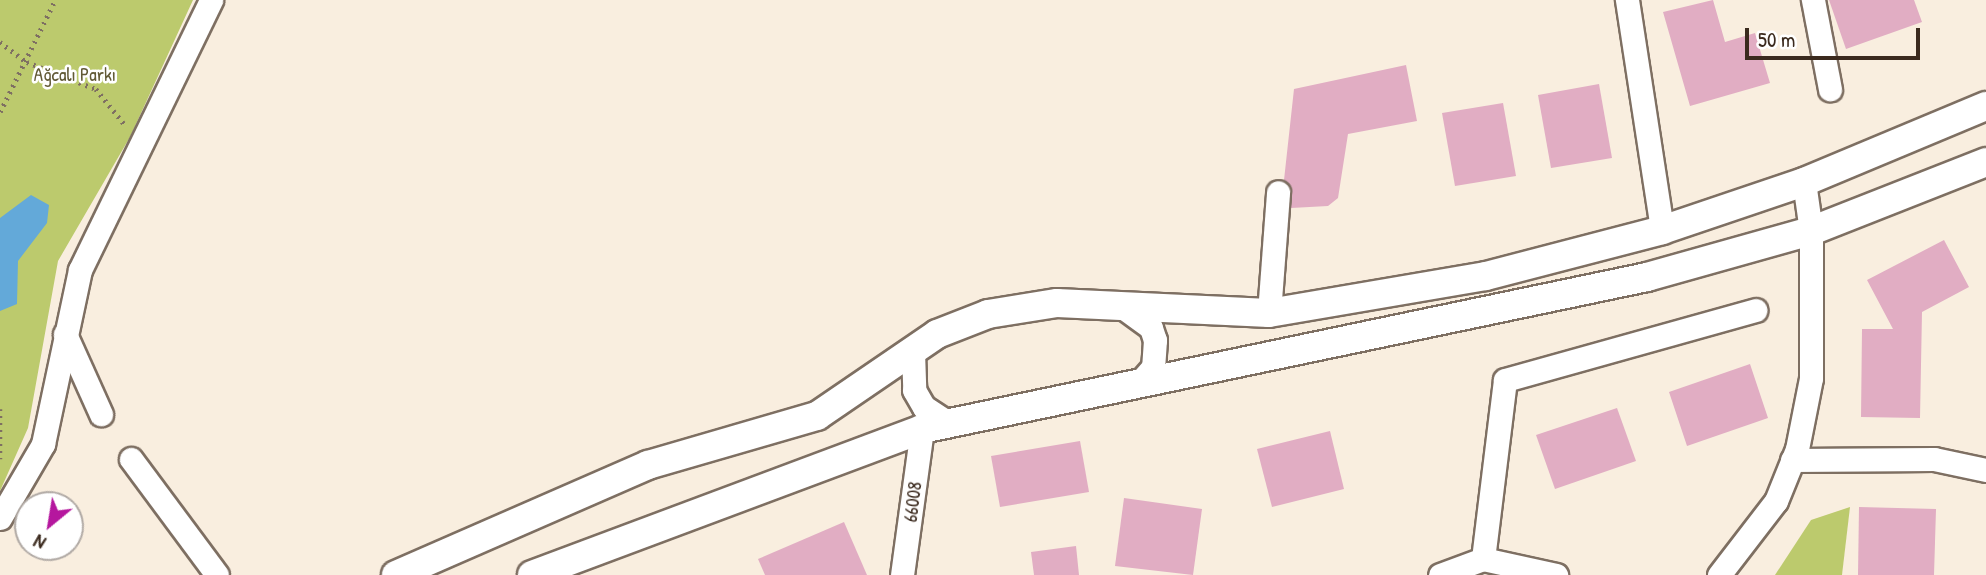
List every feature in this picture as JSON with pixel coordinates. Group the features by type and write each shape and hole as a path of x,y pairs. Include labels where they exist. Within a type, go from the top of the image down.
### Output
{"main road":[{"path":"396,575 648,465 817,416 937,334 988,314 1057,303 1269,313 1486,276 1662,230 1804,182 1986,106"},
{"path":"532,575 922,429 1647,276 1811,231 1986,162"}],"street":[{"path":"0,518 43,444 80,270 211,0"},
{"path":"1627,0 1662,230"},
{"path":"1813,0 1830,89"},
{"path":"1719,575 1776,501 1792,460 1811,378 1811,231 1804,182"},
{"path":"1269,313 1278,192"},
{"path":"1121,306 1151,328 1155,340 1153,367 1139,383"},
{"path":"1483,559 1505,380 1755,310"},
{"path":"65,334 101,414"},
{"path":"913,352 914,390 924,407 949,423"},
{"name":"66008","path":"902,575 922,429"},
{"path":"131,459 217,575"},
{"path":"1792,460 1934,459 1983,466"},
{"path":"1440,575 1483,559 1556,575"}],"path":[{"path":"0,112 27,62 55,0"},
{"path":"0,42 27,62 96,89 123,116 130,137"},
{"path":"0,409 0,459"}],"green space":[{"name":"Ağcalı Parkı","path":"0,0 193,0 130,137 58,261 28,428 0,491"},
{"path":"1850,507 1842,575 1775,575 1811,520"}],"water":[{"path":"31,195 49,205 47,223 18,261 17,304 0,311 0,218"}],"building":[{"path":"1713,0 1725,42 1755,33 1770,83 1690,106 1663,12"},
{"path":"1829,0 1914,0 1922,22 1846,49"},
{"path":"1406,65 1417,121 1348,134 1338,198 1328,206 1291,208 1284,180 1294,89"},
{"path":"1599,84 1612,158 1551,168 1538,95"},
{"path":"1503,103 1516,176 1455,186 1442,113"},
{"path":"1944,240 1969,287 1922,312 1920,418 1861,417 1862,329 1893,329 1867,280"},
{"path":"1750,364 1768,418 1687,446 1669,392"},
{"path":"1617,408 1636,461 1555,489 1536,435"},
{"path":"1330,431 1344,489 1272,507 1257,449"},
{"path":"1080,441 1089,492 1000,507 991,456"},
{"path":"1124,498 1202,509 1193,575 1115,566"},
{"path":"1859,507 1936,509 1934,575 1858,575"},
{"path":"844,522 867,575 765,575 758,559"},
{"path":"1076,546 1079,575 1034,575 1031,552"}]}
